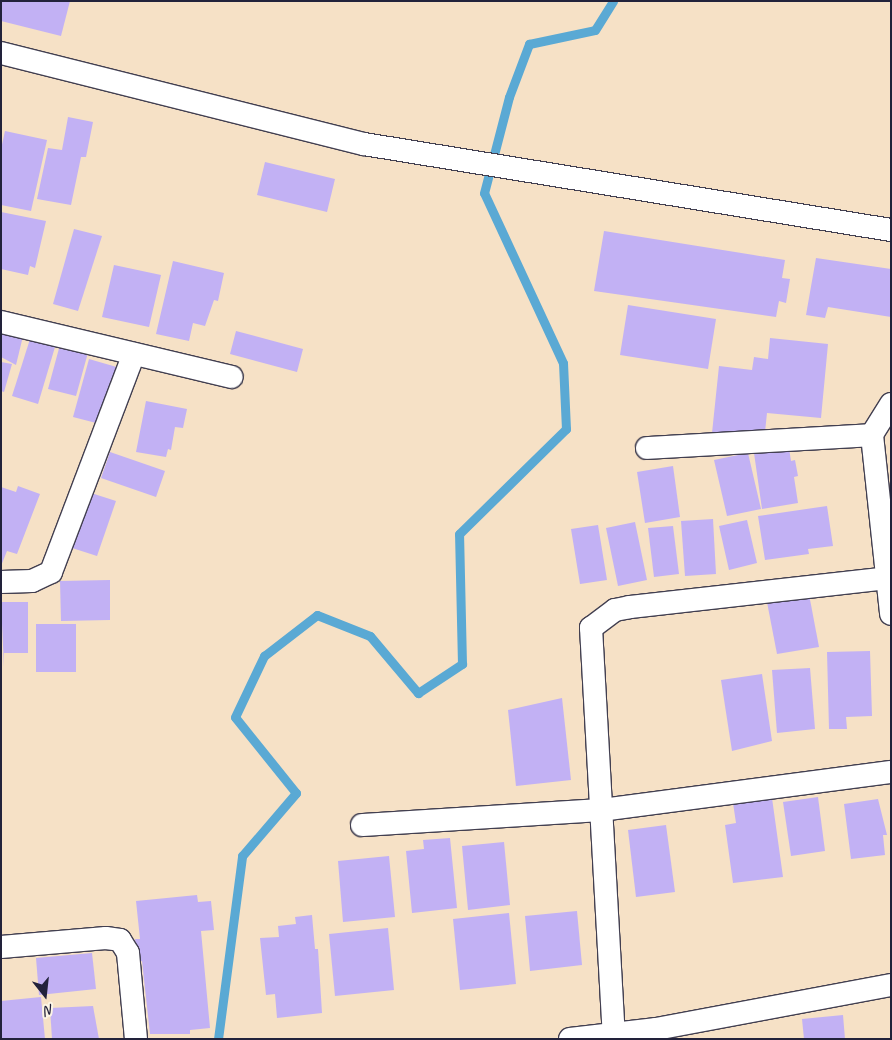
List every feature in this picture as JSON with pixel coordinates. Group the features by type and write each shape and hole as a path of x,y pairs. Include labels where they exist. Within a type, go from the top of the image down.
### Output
{"street":[{"path":"2,57 364,144 891,230"},
{"path":"1,322 232,377"},
{"path":"1,582 32,581 51,572 134,354"},
{"path":"891,404 872,435 891,614"},
{"path":"647,448 872,435"},
{"path":"614,1036 591,628 615,610 630,607 887,578"},
{"path":"362,825 602,810 891,772"},
{"path":"1,947 106,938 120,940 128,952 136,1039"},
{"path":"570,1039 614,1036 656,1029 891,985"}],"building":[{"path":"1,1 70,1 61,36 1,21"},
{"path":"68,117 93,122 86,157 81,157 71,205 37,199 48,148 62,150"},
{"path":"5,131 47,140 31,211 1,205 1,149"},
{"path":"265,162 335,179 327,212 257,195"},
{"path":"1,212 46,221 35,268 30,266 28,275 1,269"},
{"path":"74,229 102,236 78,311 53,304"},
{"path":"604,231 785,260 782,278 790,279 786,303 779,301 776,317 594,291"},
{"path":"816,258 891,269 891,317 828,307 825,318 806,315"},
{"path":"173,261 224,273 218,301 214,300 205,326 193,323 189,341 156,334"},
{"path":"114,265 161,275 149,327 102,317"},
{"path":"628,305 716,319 708,369 620,355"},
{"path":"1,326 24,332 16,365 1,357"},
{"path":"236,331 303,349 297,372 230,354"},
{"path":"770,338 828,344 821,418 767,413 765,432 744,430 743,436 712,433 719,366 752,370 754,357 768,359"},
{"path":"30,339 55,347 38,404 12,396"},
{"path":"61,341 89,349 76,396 48,389"},
{"path":"89,359 120,368 104,425 73,417"},
{"path":"1,362 12,364 4,392 1,391"},
{"path":"146,401 187,409 183,428 175,427 171,450 168,449 166,457 136,452"},
{"path":"789,448 791,461 795,460 798,476 794,477 798,503 762,509 754,453"},
{"path":"110,452 165,471 156,497 101,478"},
{"path":"748,453 761,509 727,516 714,460"},
{"path":"673,466 680,517 645,523 637,472"},
{"path":"18,486 40,494 17,554 7,551 1,566 1,487 16,492"},
{"path":"88,492 116,501 97,556 69,547"},
{"path":"827,506 833,546 808,549 809,554 765,560 758,516"},
{"path":"713,519 716,574 685,576 681,521"},
{"path":"747,520 757,563 729,570 719,526"},
{"path":"635,522 647,580 618,586 606,528"},
{"path":"598,525 607,580 580,584 571,529"},
{"path":"673,526 679,574 654,577 648,528"},
{"path":"110,580 110,620 61,621 60,581"},
{"path":"808,589 819,647 777,654 766,597"},
{"path":"1,602 28,602 28,653 4,653 4,667"},
{"path":"36,624 76,624 76,672 36,672"},
{"path":"870,651 872,716 846,717 847,729 829,729 827,652"},
{"path":"810,668 815,729 777,733 772,670"},
{"path":"762,674 772,741 732,751 721,680"},
{"path":"562,698 571,780 516,786 508,710"},
{"path":"818,797 825,851 791,856 783,802"},
{"path":"772,798 783,877 733,883 725,825 736,823 733,803"},
{"path":"878,799 887,835 883,835 885,855 851,859 844,804"},
{"path":"666,825 675,892 636,897 628,830"},
{"path":"450,838 457,908 412,913 406,851 424,849 423,840"},
{"path":"504,842 510,905 468,910 462,846"},
{"path":"389,856 395,917 343,922 338,861"},
{"path":"197,895 198,902 211,901 214,930 201,931 210,1028 190,1030 190,1034 150,1034 142,961 137,962 135,939 140,939 136,901"},
{"path":"577,911 582,965 530,971 525,916"},
{"path":"509,913 516,984 460,990 453,919"},
{"path":"312,915 315,949 318,949 322,1013 277,1018 275,994 266,995 260,938 279,937 278,926 296,924 295,917"},
{"path":"388,928 394,990 335,996 329,934"},
{"path":"92,953 96,989 39,995 36,958"},
{"path":"41,997 45,1039 1,1039 1,1001"},
{"path":"93,1006 99,1039 52,1039 50,1008"},
{"path":"843,1015 845,1039 804,1039 802,1019"}],"waterway":[{"path":"218,1039 242,856 296,793 235,717 264,656 317,615 370,636 418,693 462,664 459,534 566,429 563,363 484,193 509,97 529,44 595,30 613,1"}]}
